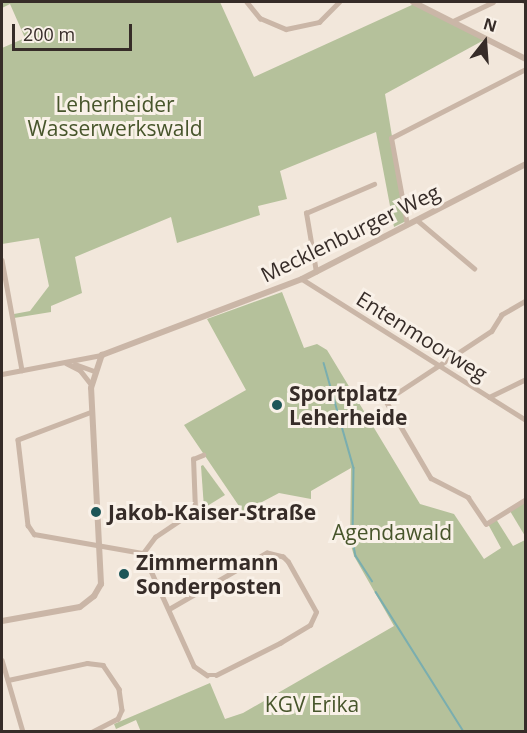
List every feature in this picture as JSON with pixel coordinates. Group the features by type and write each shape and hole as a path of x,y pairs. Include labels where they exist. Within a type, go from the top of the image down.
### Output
{"street":[{"path":"247,2 260,18 286,29 319,22 339,2"},
{"path":"417,2 525,59"},
{"path":"453,21 493,2"},
{"path":"407,225 391,138 525,69"},
{"name":"Mecklenburger Weg","path":"2,374 102,355 302,279 524,166"},
{"path":"316,272 306,213 374,184"},
{"path":"417,220 474,268"},
{"path":"2,260 22,370"},
{"name":"Entenmoorweg","path":"302,279 525,420"},
{"path":"525,301 502,315 492,332 441,367 388,396 387,405 431,478 468,497 486,524 525,499"},
{"name":"Mecklenburger Weg","path":"63,363 94,371 117,348"},
{"path":"2,621 87,602 101,584 101,544 91,384 94,371 102,355"},
{"path":"75,360 89,365 94,371"},
{"path":"63,363 80,370 91,384"},
{"path":"489,397 525,379"},
{"path":"92,412 21,436 17,448 28,525 34,534 143,553"},
{"path":"143,553 154,537 195,510 193,459 202,455"},
{"path":"143,553 194,666 207,675 216,675 280,643 310,625 316,612 288,562 283,557 267,553 170,609"},
{"path":"2,660 23,732"},
{"path":"8,680 87,663 103,665 119,690 122,710 118,719 92,732"}],"green space":[{"name":"Leherheider Wasserwerkswald","path":"2,2 220,2 254,77 414,4 484,40 385,94 406,221 394,227 376,132 280,171 287,199 258,206 260,215 177,243 171,217 75,257 82,293 51,306 51,312 14,318 14,314 30,311 49,286 39,238 2,244 2,48 25,38 10,4 2,8"},
{"path":"282,292 304,348 317,344 327,350 420,504 454,514 484,559 501,548 488,524 496,519 513,546 525,540 525,731 141,732 136,720 116,729 114,724 210,683 225,719 243,713 394,626 354,556 350,542 351,468 311,491 311,499 279,493 243,512 184,425 246,390 207,319"},
{"path":"203,465 225,495 204,508 201,466"},
{"path":"525,502 525,536 510,511"}],"waterway":[{"path":"324,363 354,468 353,541 356,556 372,581"},
{"path":"376,592 464,732"}],"place":[{"name":"Sportplatz Leherheide","path":"277,405"},
{"name":"Jakob-Kaiser-Straße","path":"96,512"},
{"name":"Zimmermann Sonderposten","path":"124,574"}],"park label":[{"name":"Agendawald","path":"392,532"},
{"name":"KGV Erika","path":"312,704"}]}
